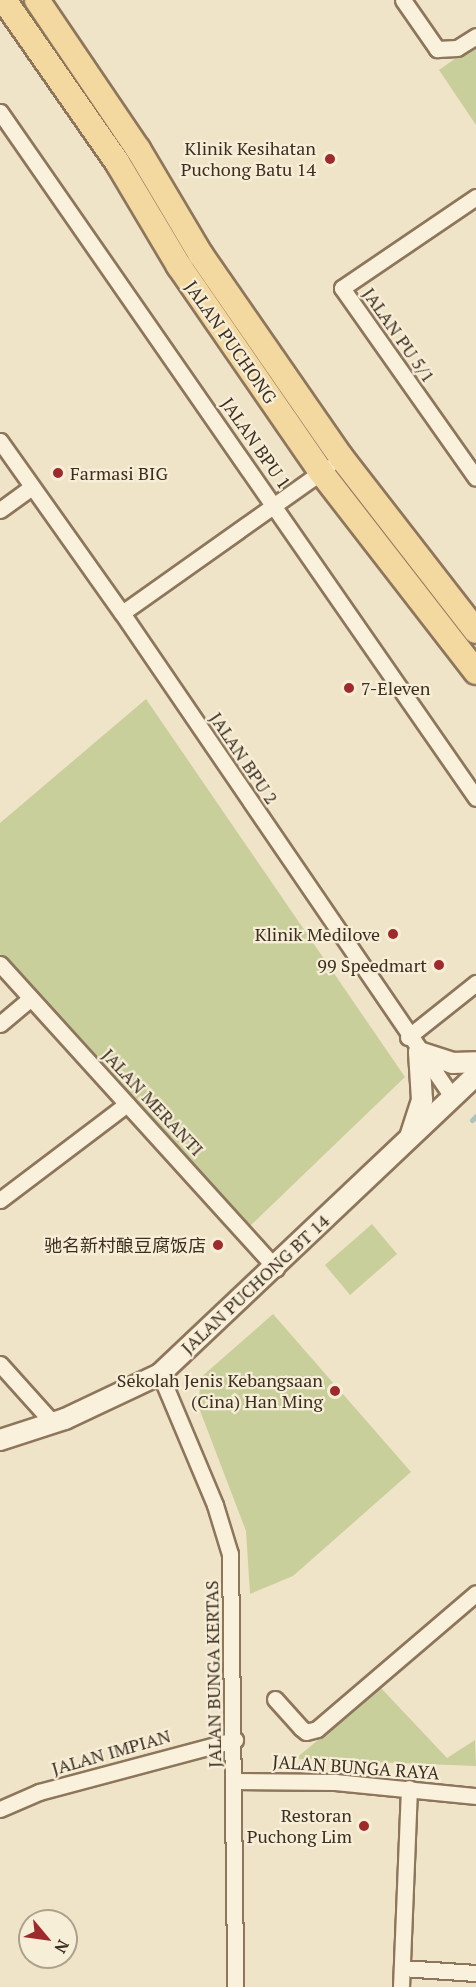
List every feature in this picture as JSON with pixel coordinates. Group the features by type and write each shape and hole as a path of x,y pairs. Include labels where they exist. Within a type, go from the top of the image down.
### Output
{"main road":[{"name":"JALAN PUCHONG","path":"4,0 117,162 179,266 321,472 476,672"},
{"name":"JALAN PUCHONG","path":"43,8 138,149 201,255 341,457 476,631"}],"street":[{"path":"403,0 438,49 457,48 476,36"},
{"name":"JALAN BPU 1","path":"0,112 275,505 476,798"},
{"name":"JALAN PU 5/1","path":"476,197 342,288 476,478"},
{"name":"JALAN BPU 2","path":"0,441 123,613 414,1044 453,1098"},
{"path":"123,613 341,457"},
{"path":"0,510 32,486"},
{"name":"JALAN MERANTI","path":"0,964 276,1268"},
{"path":"414,1044 476,983"},
{"path":"0,1024 31,998"},
{"path":"414,1044 453,1063 476,1062"},
{"path":"411,1134 422,1100 414,1044"},
{"name":"JALAN PUCHONG BT 14","path":"0,1440 53,1423 160,1374 276,1268 411,1134 476,1075"},
{"path":"0,1200 127,1104"},
{"path":"0,1364 53,1423"},
{"name":"JALAN BUNGA KERTAS","path":"160,1374 215,1505 231,1554 235,1740 235,1987"},
{"path":"275,1699 306,1732 317,1729 476,1593"},
{"name":"JALAN IMPIAN","path":"0,1809 50,1789 235,1740"},
{"name":"JALAN BUNGA RAYA","path":"234,1781 281,1779 409,1788 476,1796"},
{"path":"400,1987 409,1788"},
{"path":"402,1968 476,1973"}],"green space":[{"path":"476,44 476,125 439,70"},
{"path":"146,699 405,1077 249,1227 0,954 0,823"},
{"path":"372,1224 397,1254 350,1295 325,1265"},
{"path":"273,1314 411,1472 293,1576 250,1594 246,1531 199,1408 200,1378"},
{"path":"381,1688 447,1758 475,1740 476,1766 295,1759"}],"waterway":[{"path":"472,1120 476,1116"}],"place":[{"name":"Klinik Kesihatan Puchong Batu 14","path":"330,159"},
{"name":"Farmasi BIG","path":"58,473"},
{"name":"7-Eleven","path":"349,688"},
{"name":"Klinik Medilove","path":"393,934"},
{"name":"99 Speedmart","path":"439,965"},
{"name":"驰名新村酿豆腐饭店","path":"218,1245"},
{"name":"Sekolah Jenis Kebangsaan (Cina) Han Ming","path":"335,1391"},
{"name":"Restoran Puchong Lim","path":"364,1826"}]}
